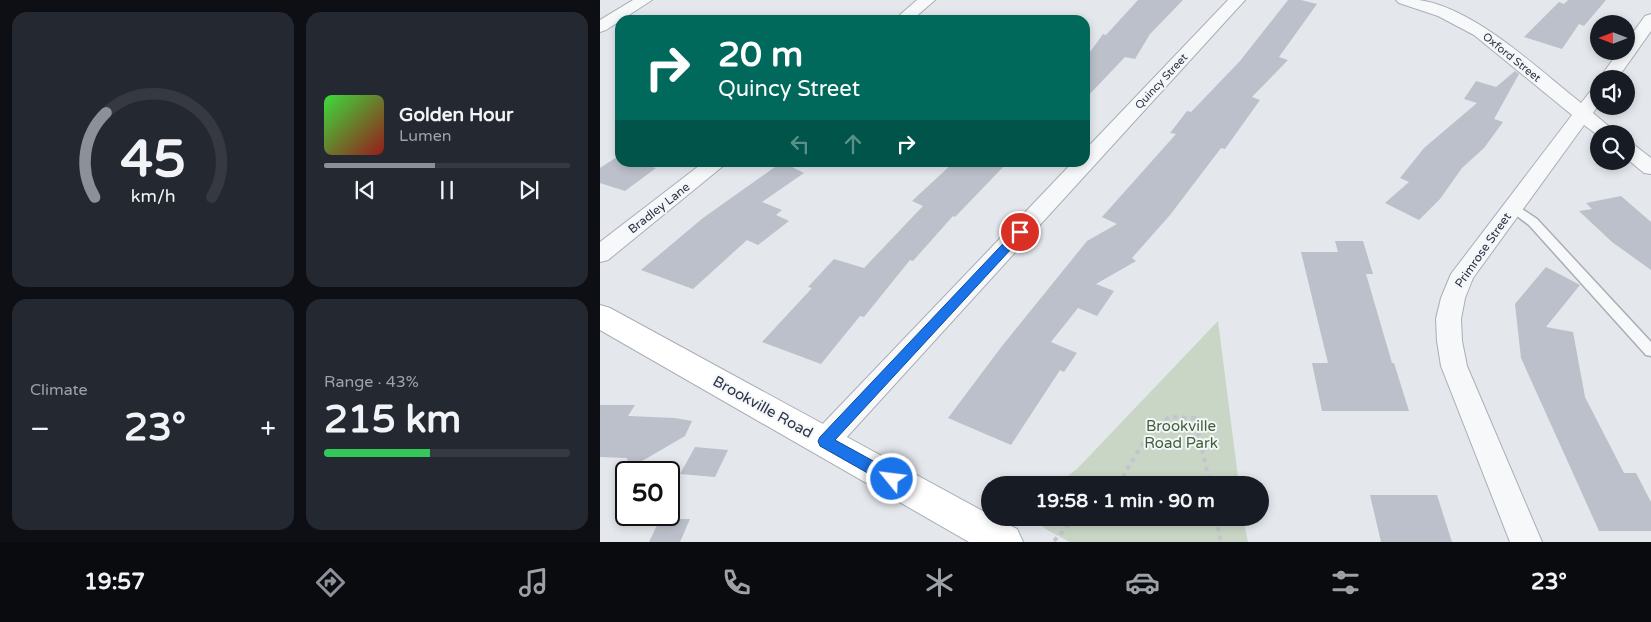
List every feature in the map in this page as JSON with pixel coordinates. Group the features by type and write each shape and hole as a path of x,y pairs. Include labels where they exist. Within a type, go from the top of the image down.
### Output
{"main road":[{"name":"Brookville Road","path":"600,316 825,441 993,539"}],"street":[{"path":"620,15 644,0"},
{"path":"908,15 927,0"},
{"name":"Quincy Street","path":"1090,157 1237,0"},
{"name":"Oxford Street","path":"1404,0 1444,13 1480,32 1597,125"},
{"path":"600,27 615,18"},
{"path":"1614,70 1651,19"},
{"name":"Primrose Street","path":"1526,542 1454,366 1447,326 1448,310 1454,290 1463,274 1590,104"},
{"path":"1635,155 1651,168"},
{"name":"Bradley Lane","path":"600,254 712,167"},
{"name":"Quincy Street","path":"825,441 1080,167"}],"lane":[{"path":"1513,207 1533,222 1651,352"}],"path":[{"path":"1123,476 1147,436 1169,416 1195,418 1208,476"},
{"path":"1054,540 1067,526"},
{"path":"1218,526 1221,542"}],"green space":[{"name":"Brookville Road Park","path":"1218,321 1238,476 1067,476 1077,469"},
{"path":"1042,526 1245,526 1248,542 1070,542"}],"building":[{"path":"1138,0 1183,0 1150,34 1135,59 1125,57 1090,94 1090,52 1103,34 1106,35"},
{"path":"1288,0 1301,0 1317,4 1279,57 1288,60 1252,97 1260,100 1225,149 1221,148 1170,215 1132,258 1136,261 1096,284 1114,291 1097,316 1078,308 1051,342 1077,353 1064,372 1060,370 1011,445 948,418 1002,346 1087,241 1117,224 1102,217 1176,134 1170,133 1187,111 1191,112 1240,61"},
{"path":"1568,0 1606,0 1593,15 1590,15 1590,19 1584,26 1579,24 1562,49 1524,37 1559,2 1564,4"},
{"path":"1515,71 1519,74 1494,119 1503,122 1484,148 1462,168 1440,199 1419,220 1385,203 1409,182 1400,178 1424,148 1477,103 1464,99 1476,81 1496,87"},
{"path":"615,158 615,167 656,168 625,191 600,183 600,168"},
{"path":"775,167 792,167 804,173 762,202 782,210 776,215 789,221 758,245 747,240 693,289 641,270 703,218"},
{"path":"949,167 1003,167 955,217 953,216 913,261 910,260 864,317 860,316 821,364 762,342 812,288 808,287 834,259 864,268 923,206 912,201"},
{"path":"1621,196 1651,222 1651,270 1612,242 1579,211 1592,209 1586,203"},
{"path":"1335,241 1363,241 1373,274 1366,274 1392,363 1394,363 1409,411 1322,411 1312,363 1328,363 1301,252 1338,252"},
{"path":"1546,267 1580,285 1546,327 1573,332 1585,397 1624,473 1636,473 1651,502 1651,531 1599,531 1521,358 1515,304"},
{"path":"600,405 635,405 628,416 675,418 692,421 685,436 642,461 628,461 627,458 600,457"},
{"path":"695,447 728,450 715,477 680,474"},
{"path":"1370,495 1437,495 1452,542 1381,542"},
{"path":"680,519 690,519 680,542 649,542 657,526 680,526"}],"route":[{"path":"892,479 825,441 1020,232"}]}
